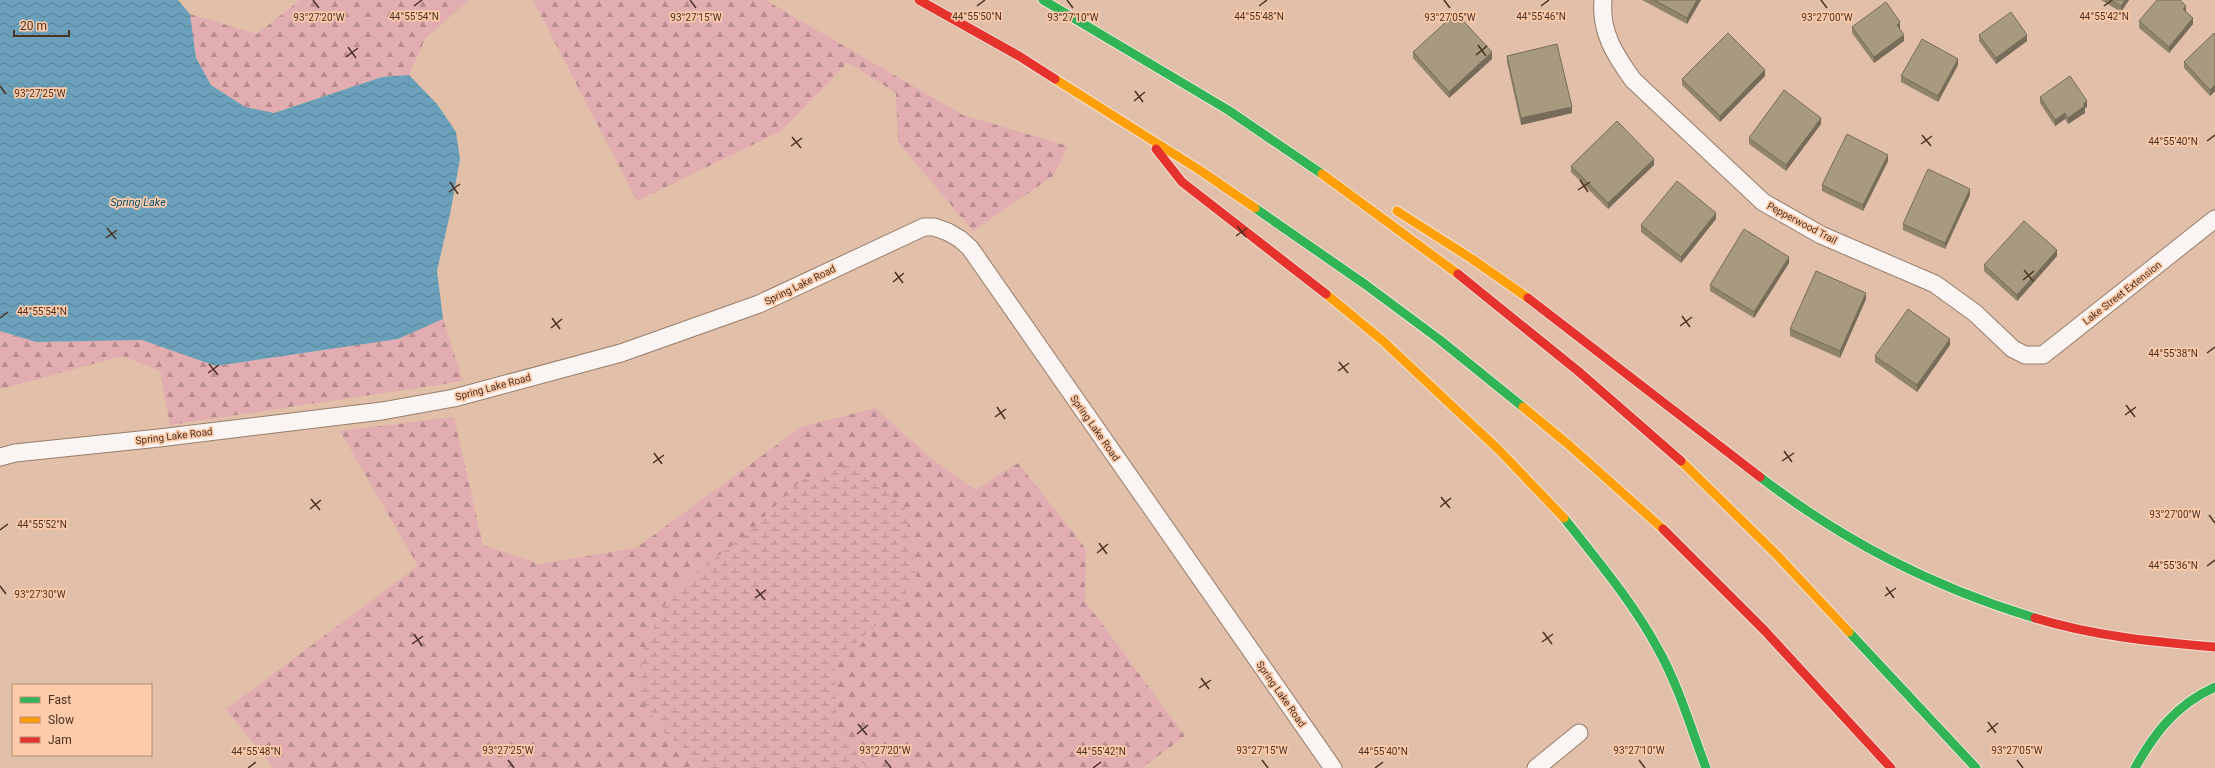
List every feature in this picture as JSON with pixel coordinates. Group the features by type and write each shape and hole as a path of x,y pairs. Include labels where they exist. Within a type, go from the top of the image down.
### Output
{"highway":[{"path":"920,0 1019,56 1252,205 1305,244 1366,285 1440,340 1569,445 1710,573 1890,768"},
{"path":"1043,0 1228,110 1296,155 1435,255 1566,361 1663,444 1776,554 1976,768"},
{"path":"1147,137 1182,182 1290,264 1383,341 1499,450 1558,511 1628,599 1659,650 1683,706 1706,768"},
{"path":"1296,155 1364,193"},
{"path":"1392,208 1472,259 1540,307 1786,497 1827,526 1877,555 1936,584 2033,619 2087,632 2126,639 2215,647"},
{"path":"2135,768 2162,724 2179,707 2201,693 2215,688"}],"street":[{"name":"Pepperwood Trail","path":"1603,0 1605,31 1616,57 1633,80 1763,202 1821,235 1934,284 1975,313 2013,349 2025,355"},
{"name":"Lake Street Extension","path":"2025,355 2043,355 2215,220"},
{"name":"Spring Lake Road","path":"0,456 15,453 159,438 374,412 454,398 621,352 672,336 759,304 924,227 934,227 960,239 970,248 1333,768"},
{"path":"1536,768 1579,733"}],"green space":[{"path":"300,0 469,0 425,39 409,75 382,77 274,113 245,107 211,85 196,58 190,14 257,34"},
{"path":"533,0 765,0 963,115 1068,146 1053,176 973,231 898,142 896,93 848,62 781,131 637,201"},
{"path":"443,319 463,381 170,425 160,371 123,356 0,389 0,331 36,342 142,340 216,366 398,339"},
{"path":"875,408 932,459 976,490 1018,463 1086,549 1085,601 1185,736 1142,768 865,768 837,725 834,661 895,610 803,479 748,533 661,730 709,768 274,768 226,709 418,566 340,431 454,417 483,545 540,564 636,548 801,427"},
{"path":"852,463 905,508 916,577 895,610 834,661 837,725 865,768 709,768 661,730 638,694 643,650 671,592 748,533 803,479"}],"water":[{"name":"Spring Lake","path":"0,0 178,0 190,14 196,58 211,85 245,107 274,113 382,77 409,75 437,104 456,132 460,159 450,214 437,271 443,319 398,339 216,366 142,340 36,342 0,331"}],"building":[{"path":"1654,0 1697,0 1687,18"},
{"path":"2111,0 2125,0 2121,6"},
{"path":"2157,0 2180,0 2186,6 2183,9 2193,18 2169,47 2139,21"},
{"path":"1886,2 1900,22 1897,25 1904,35 1874,57 1852,27"},
{"path":"2011,12 2027,35 1996,58 1979,35"},
{"path":"1456,13 1492,52 1449,92 1413,52"},
{"path":"1728,33 1765,70 1720,116 1682,79"},
{"path":"2214,33 2215,85 2210,90 2184,62"},
{"path":"1922,39 1958,59 1938,96 1901,76"},
{"path":"1557,44 1572,107 1521,118 1507,56"},
{"path":"2070,76 2087,101 2083,104 2085,106 2068,118 2065,113 2055,120 2040,97"},
{"path":"1784,90 1821,118 1786,165 1749,138"},
{"path":"1617,121 1654,159 1608,203 1571,166"},
{"path":"1847,134 1888,155 1863,205 1822,185"},
{"path":"1928,169 1970,189 1945,243 1903,224"},
{"path":"1677,181 1716,213 1681,257 1641,225"},
{"path":"2024,221 2057,250 2017,295 1984,265"},
{"path":"1744,229 1789,257 1754,312 1710,285"},
{"path":"1816,271 1866,293 1840,351 1790,329"},
{"path":"1908,309 1950,339 1917,385 1875,356"}],"traffic: fast":[{"path":"1043,0 1228,110 1322,174"},
{"path":"1255,208 1366,285 1440,340 1523,407"},
{"path":"1760,477 1824,522 1891,560 1961,592 1997,606 2035,618"},
{"path":"1564,518 1626,598 1648,631 1672,678 1706,768"},
{"path":"1849,632 1976,768"},
{"path":"2135,768 2168,720 2189,702 2215,687"}],"traffic: slow":[{"path":"1055,79 1201,171 1255,208"},
{"path":"1322,174 1458,274"},
{"path":"1397,211 1472,259 1528,298"},
{"path":"1326,294 1383,341 1499,450 1564,518"},
{"path":"1523,407 1569,445 1663,529"},
{"path":"1681,461 1776,554 1849,632"}],"traffic: jam":[{"path":"919,0 1019,56 1055,79"},
{"path":"1156,149 1182,182 1326,294"},
{"path":"1458,274 1578,371 1681,461"},
{"path":"1528,298 1760,477"},
{"path":"1663,529 1765,631 1891,768"},
{"path":"2035,618 2102,634 2215,647"}]}
